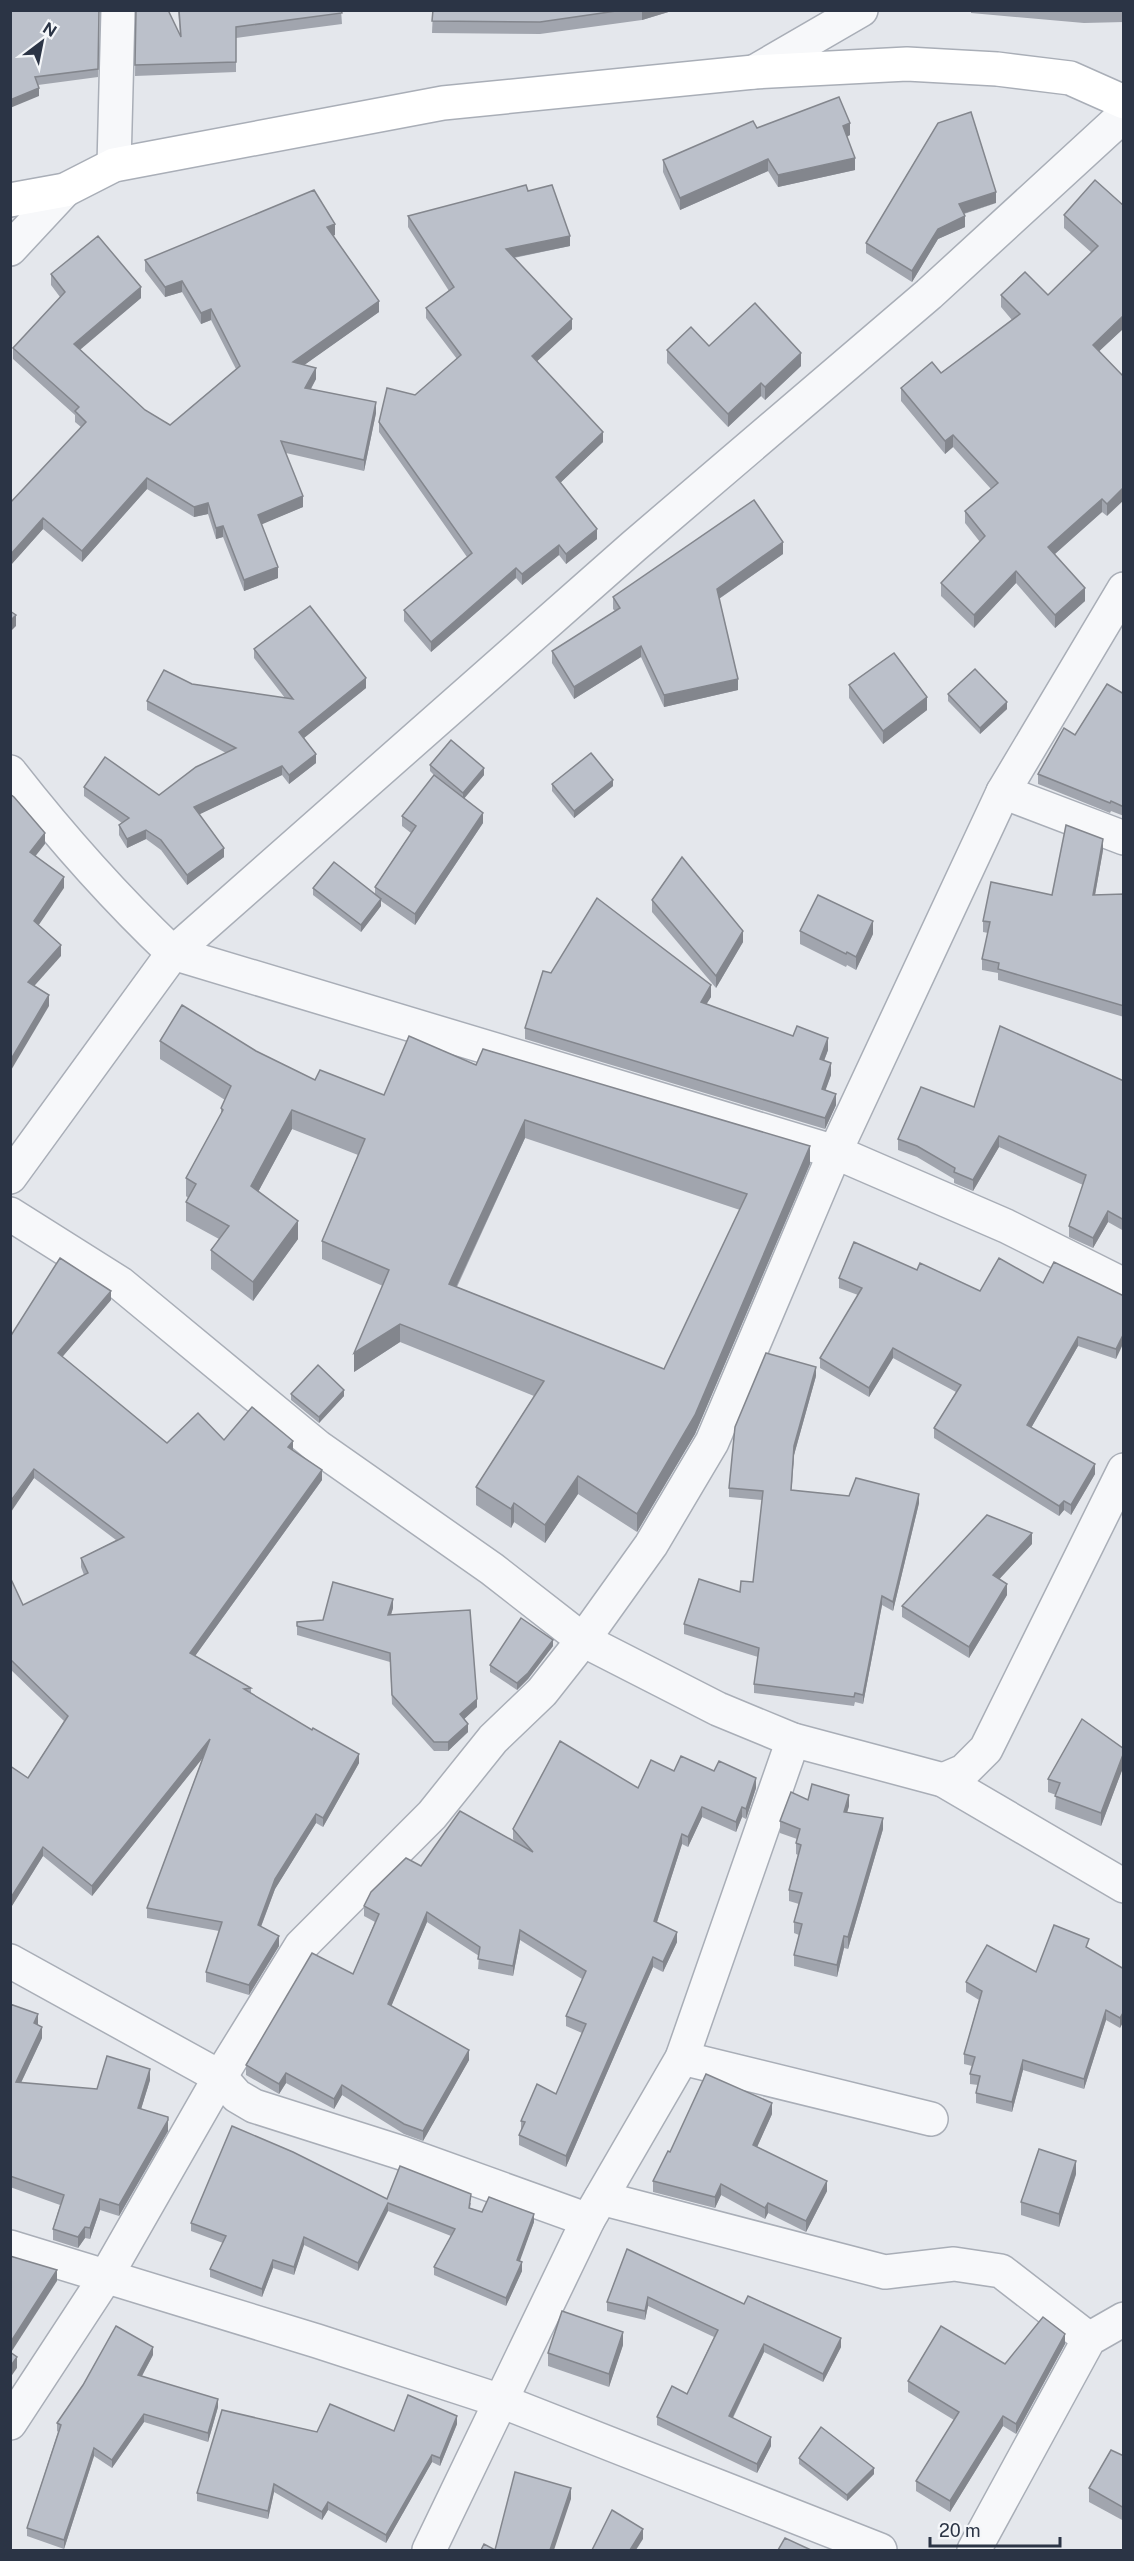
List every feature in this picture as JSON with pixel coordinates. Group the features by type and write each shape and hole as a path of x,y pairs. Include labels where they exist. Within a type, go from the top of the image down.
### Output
{"main road":[{"path":"10,200 65,190 114,165 442,103 754,72 907,64 997,69 1070,78 1124,102"}],"street":[{"path":"114,165 118,10"},
{"path":"754,72 861,10"},
{"path":"10,1177 172,953 634,546 929,294 1124,115"},
{"path":"10,249 65,190"},
{"path":"10,2423 105,2278 220,2078 301,1946 432,1815 493,1739 542,1692 583,1640 651,1545 712,1442 836,1152 1003,792 1124,589"},
{"path":"10,772 44,815 132,915 172,953 836,1152 1006,1226 1124,1285"},
{"path":"1003,792 1124,838"},
{"path":"10,1214 121,1284 318,1447 492,1569 583,1640 718,1709 793,1740 943,1780 1124,1886"},
{"path":"943,1780 964,1771 986,1749 1124,1470"},
{"path":"429,2550 595,2209 682,2058 793,1740"},
{"path":"10,1961 220,2078 237,2096 273,2114 595,2209 885,2272 954,2264 1001,2271 1089,2339"},
{"path":"682,2058 931,2118"},
{"path":"10,2247 105,2278 317,2341 501,2401 880,2550"},
{"path":"974,2550 1089,2339 1124,2319"}],"building":[{"path":"10,10 99,10 98,69 35,77 39,88 10,100"},
{"path":"136,10 168,10 181,37 179,10 341,10 342,13 236,27 236,62 135,65"},
{"path":"433,10 623,10 540,22 432,21"},
{"path":"1073,10 1124,10 1124,11 1084,11"},
{"path":"839,97 850,123 843,126 855,158 778,175 768,159 680,198 663,160 753,121 757,128"},
{"path":"971,112 996,192 959,204 965,216 938,229 912,271 866,243 938,123"},
{"path":"1095,180 1124,206 1124,315 1093,345 1124,377 1124,487 1107,504 1102,499 1048,547 1085,588 1055,615 1016,571 974,615 941,583 985,536 965,511 998,483 953,435 945,441 901,388 932,362 941,373 1020,314 1001,295 1025,272 1048,295 1098,246 1064,215"},
{"path":"526,185 528,191 552,185 570,236 506,249 572,319 532,356 603,432 556,477 597,529 566,554 559,545 522,574 516,568 431,642 404,610 472,553 379,422 387,388 415,395 461,355 426,308 454,287 408,216"},
{"path":"314,190 335,224 327,227 379,301 293,362 316,368 305,388 376,402 364,460 281,441 303,496 258,515 278,567 244,580 223,526 216,528 208,503 194,507 147,478 82,551 43,518 10,555 10,503 86,422 75,411 79,407 13,348 65,292 51,274 98,236 141,287 74,344 145,410 170,425 240,366 211,309 201,313 182,281 165,287 145,260"},
{"path":"755,303 801,353 765,387 761,383 728,414 667,350 691,327 709,346"},
{"path":"754,500 783,542 717,589 738,679 664,695 641,646 574,687 552,651 620,608 613,597"},
{"path":"310,606 366,678 299,732 316,754 289,775 282,766 194,807 224,848 187,875 161,840 146,830 127,839 119,825 129,818 84,787 105,757 159,795 196,767 236,748 147,701 164,670 192,684 293,699 254,649"},
{"path":"10,611 16,615 10,621"},
{"path":"894,653 927,697 883,731 849,685"},
{"path":"975,669 1007,702 980,728 948,694"},
{"path":"1107,684 1124,694 1124,807 1038,774 1064,728 1075,735"},
{"path":"451,740 484,768 463,793 430,765"},
{"path":"591,753 613,780 574,811 552,784"},
{"path":"434,775 483,813 415,914 375,887 416,826 402,816"},
{"path":"10,794 45,833 30,852 64,877 34,921 61,945 28,982 49,995 10,1061"},
{"path":"1066,825 1103,839 1093,895 1124,894 1124,1006 998,969 999,963 982,959 990,922 983,921 991,882 1052,895"},
{"path":"682,857 743,931 716,976 652,900"},
{"path":"334,862 381,899 361,925 313,888"},
{"path":"818,895 873,921 856,957 800,931"},
{"path":"597,898 711,985 701,1002 793,1036 797,1026 828,1038 820,1059 831,1063 822,1089 836,1094 825,1118 525,1028 543,971 551,973"},
{"path":"182,1005 256,1051 315,1080 320,1070 384,1095 409,1036 476,1065 483,1049 810,1146 695,1415 637,1514 578,1476 545,1525 514,1503 511,1509 476,1487 544,1381 400,1324 354,1353 389,1270 322,1241 365,1139 292,1110 251,1186 298,1221 253,1282 211,1250 229,1226 186,1202 196,1184 186,1178 223,1110 221,1108 231,1086 160,1041","holes":["525,1120 747,1194 664,1369 449,1284"]},
{"path":"1000,1026 1124,1081 1124,1220 1108,1211 1093,1238 1069,1226 1086,1175 999,1136 973,1180 954,1172 955,1168 917,1146 898,1139 921,1087 974,1107"},
{"path":"854,1242 917,1270 920,1263 980,1291 999,1258 1043,1283 1054,1262 1124,1296 1124,1333 1116,1349 1078,1337 1027,1425 1095,1464 1071,1505 1064,1501 1059,1506 934,1428 961,1385 893,1348 869,1388 820,1358 862,1288 839,1278"},
{"path":"60,1258 111,1291 58,1353 167,1443 198,1413 224,1440 252,1407 293,1441 288,1447 322,1470 190,1653 251,1688 244,1689 312,1730 313,1728 359,1754 323,1818 316,1814 275,1879 258,1925 279,1936 249,1985 206,1972 222,1922 147,1908 210,1739 92,1886 43,1847 10,1899 10,1766 28,1778 68,1716 10,1659 10,1577 23,1605 88,1573 81,1558 124,1537 34,1469 10,1502 10,1337"},
{"path":"766,1353 816,1367 794,1446 791,1490 849,1496 856,1478 919,1494 893,1602 882,1596 863,1695 855,1693 854,1697 754,1684 759,1648 684,1624 699,1579 740,1592 741,1581 753,1582 763,1491 729,1488 735,1427"},
{"path":"318,1365 344,1390 319,1417 291,1394"},
{"path":"987,1515 1032,1533 993,1575 1007,1584 969,1647 902,1606"},
{"path":"333,1582 393,1599 388,1615 470,1610 477,1699 460,1714 468,1724 448,1742 434,1742 392,1695 390,1653 297,1626 297,1622 323,1620"},
{"path":"521,1618 553,1640 528,1673 517,1683 490,1665"},
{"path":"1082,1719 1124,1749 1101,1813 1055,1796 1060,1783 1048,1779"},
{"path":"560,1741 638,1788 651,1760 674,1771 681,1756 714,1771 719,1761 756,1778 746,1809 742,1807 736,1822 702,1807 688,1837 682,1834 654,1921 677,1932 663,1962 653,1957 566,2156 519,2135 525,2122 521,2121 537,2084 556,2094 586,2024 566,2016 586,1971 520,1930 513,1966 478,1959 480,1947 427,1912 388,2004 469,2050 423,2131 404,2124 342,2085 334,2099 286,2073 279,2084 246,2065 312,1953 353,1974 379,1914 364,1906 371,1892 406,1858 421,1866 460,1811 533,1852 513,1829"},
{"path":"812,1784 849,1795 844,1812 883,1818 848,1937 844,1936 837,1965 794,1955 802,1924 794,1922 802,1893 789,1890 801,1845 796,1843 800,1829 780,1821 791,1792 808,1800"},
{"path":"1054,1925 1089,1939 1086,1947 1124,1969 1124,2011 1120,2018 1106,2010 1084,2079 1023,2060 1012,2102 976,2093 980,2076 970,2074 975,2057 964,2054 982,1991 966,1982 987,1945 1036,1972"},
{"path":"10,2004 38,2014 34,2023 42,2027 16,2082 97,2089 107,2056 150,2069 138,2108 168,2117 119,2205 100,2199 90,2228 85,2227 78,2237 53,2229 64,2195 10,2176"},
{"path":"706,2074 772,2103 753,2145 827,2181 806,2221 768,2203 765,2208 721,2184 715,2197 653,2181 668,2151 670,2152"},
{"path":"232,2126 293,2152 387,2199 400,2166 471,2194 469,2208 482,2212 489,2197 534,2214 517,2260 522,2262 506,2298 434,2267 455,2229 388,2203 358,2263 304,2237 294,2267 273,2260 262,2289 210,2269 226,2236 191,2223"},
{"path":"1039,2149 1076,2161 1059,2214 1021,2202"},
{"path":"627,2249 744,2304 748,2296 841,2338 823,2374 764,2344 729,2416 771,2437 757,2464 657,2417 672,2386 687,2394 718,2330 648,2297 645,2311 607,2302"},
{"path":"10,2256 57,2270 10,2343"},
{"path":"562,2311 623,2332 609,2374 548,2353"},
{"path":"1043,2317 1065,2334 1016,2424 1003,2416 950,2501 916,2481 959,2412 908,2381 941,2326 1005,2364"},
{"path":"116,2326 153,2347 138,2375 218,2399 208,2433 144,2414 112,2460 94,2448 64,2540 27,2528 61,2425 57,2423 83,2385"},
{"path":"10,2352 17,2357 10,2367"},
{"path":"408,2395 457,2416 440,2458 432,2455 386,2535 328,2502 322,2512 274,2484 268,2511 197,2493 222,2410 317,2432 330,2404 394,2431"},
{"path":"821,2427 874,2468 847,2495 799,2458"},
{"path":"1111,2450 1124,2456 1124,2508 1089,2488"},
{"path":"515,2472 571,2488 550,2550 495,2550"},
{"path":"612,2510 643,2529 630,2550 592,2550"},
{"path":"785,2538 811,2550 778,2550"},
{"path":"484,2544 495,2550 481,2550"}]}
